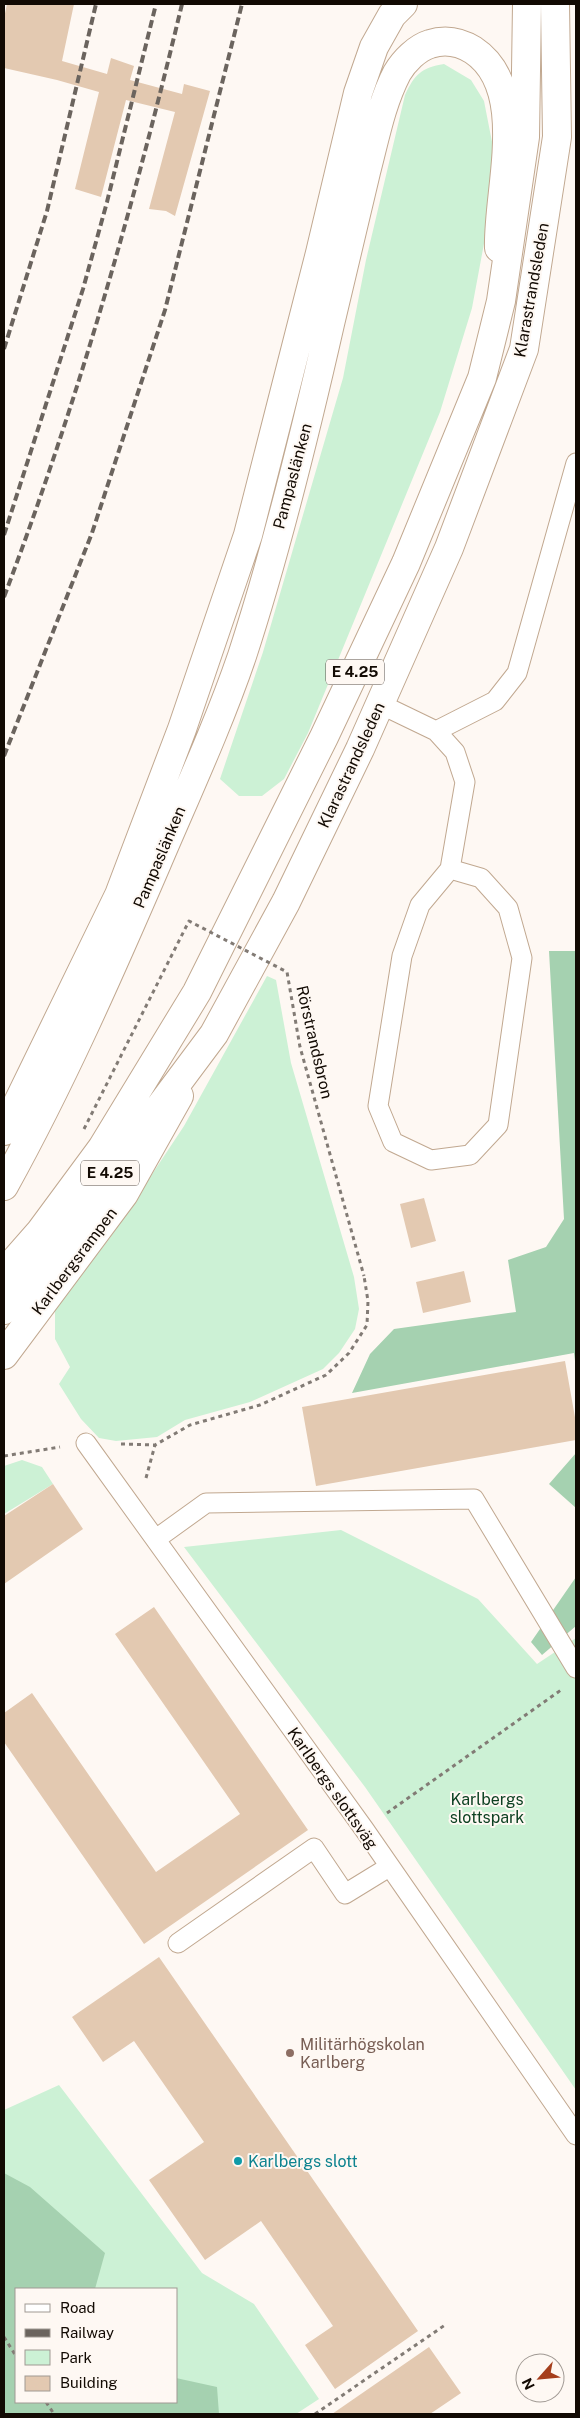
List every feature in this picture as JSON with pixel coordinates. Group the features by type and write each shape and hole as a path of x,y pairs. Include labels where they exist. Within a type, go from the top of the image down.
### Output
{"main road":[{"name":"Pampaslänken","path":"4,1131 119,894 182,729 248,535 320,253 358,93 374,47 392,15 403,4"},
{"name":"Klarastrandsleden","path":"4,1273 40,1232 102,1148 197,992 324,737 406,563 482,378 501,301 525,137 527,4"},
{"name":"Klarastrandsleden","path":"4,1310 82,1211 214,1034 286,902 380,704 449,548 524,349 557,137 555,4"},
{"name":"Pampaslänken","path":"4,1186 36,1129 101,992 192,783 241,657 284,510 319,373 380,113 398,70 414,53 427,45 441,42 457,42 477,53 497,79 504,100 507,124 506,157 498,230 501,301"},
{"name":"Karlbergsrampen","path":"4,1355 124,1194 214,1034"}],"lane":[{"path":"436,731 495,700 516,673 576,463"},
{"path":"380,704 436,731 455,752 465,782 450,869 420,905 402,956 378,1106 393,1142 431,1160 470,1155 498,1126 522,958 508,908 481,878 450,869"},
{"name":"Karlbergs slottsväg","path":"86,1443 364,1829 576,2136"},
{"path":"156,1540 206,1503 474,1499 576,1668"},
{"path":"178,1942 314,1848 345,1894 389,1866"}],"path":[{"name":"Rörstrandsbron","path":"84,1129 189,921 287,972 300,1047 364,1276 368,1301 367,1325 349,1353 326,1374 260,1405 190,1425 155,1445 137,1513"},
{"path":"364,1829 568,1685"},
{"path":"315,2414 445,2326"},
{"path":"4,2337 15,2354"},
{"path":"47,2403 54,2414"}],"green space":[{"path":"444,64 471,80 484,101 493,147 496,179 472,308 440,412 308,733 284,779 262,796 239,796 220,779 263,652 343,378 366,260 405,95 412,82 420,73"},
{"path":"549,951 576,951 576,1369 574,1353 352,1393 370,1354 394,1329 516,1312 508,1260 546,1247 564,1219"},
{"path":"267,976 276,980 291,1063 354,1277 359,1309 355,1329 339,1353 323,1369 250,1402 185,1420 157,1437 116,1441 99,1438 81,1419 59,1384 70,1367 55,1339 55,1308 109,1239 184,1126"},
{"path":"576,1453 576,1508 549,1484"},
{"path":"22,1460 42,1467 53,1484 4,1514 4,1466"},
{"name":"Karlbergs slottspark","path":"341,1530 478,1599 537,1664 576,1638 576,2090 365,1787 184,1547"},
{"path":"576,1577 576,1626 542,1655 531,1642"},
{"path":"59,2085 202,2273 254,2304 319,2399 296,2414 4,2414 4,2110"},
{"path":"4,2173 30,2187 105,2253 95,2288 15,2288 15,2403 178,2403 178,2378 217,2387 219,2414 4,2414"}],"building":[{"path":"7,4 74,4 62,61 107,74 111,58 134,66 130,80 182,94 184,84 210,91 175,216 166,211 149,209 175,112 126,100 101,197 75,189 99,92 4,68 4,18"},
{"path":"424,1198 436,1241 411,1248 400,1204"},
{"path":"464,1271 471,1302 423,1313 416,1282"},
{"path":"565,1361 576,1423 576,1440 316,1486 302,1407"},
{"path":"53,1484 83,1529 4,1584 4,1516"},
{"path":"154,1607 308,1830 144,1944 4,1742 4,1713 32,1693 156,1872 240,1814 115,1634"},
{"name":"Karlbergs slott","path":"159,1957 418,2331 335,2389 305,2345 333,2326 261,2221 205,2260 149,2180 204,2142 134,2041 103,2062 72,2017"},
{"path":"429,2347 461,2393 430,2414 332,2414"}],"railway":[{"path":"4,349 47,211 96,4"},
{"path":"4,535 83,289 107,202 156,4"},
{"path":"4,597 31,524 80,378 124,229 182,4"},
{"path":"4,756 92,533 165,310 242,4"}],"place":[{"name":"Militärhögskolan Karlberg","path":"290,2053"},
{"name":"Karlbergs slott","path":"238,2161"}]}
